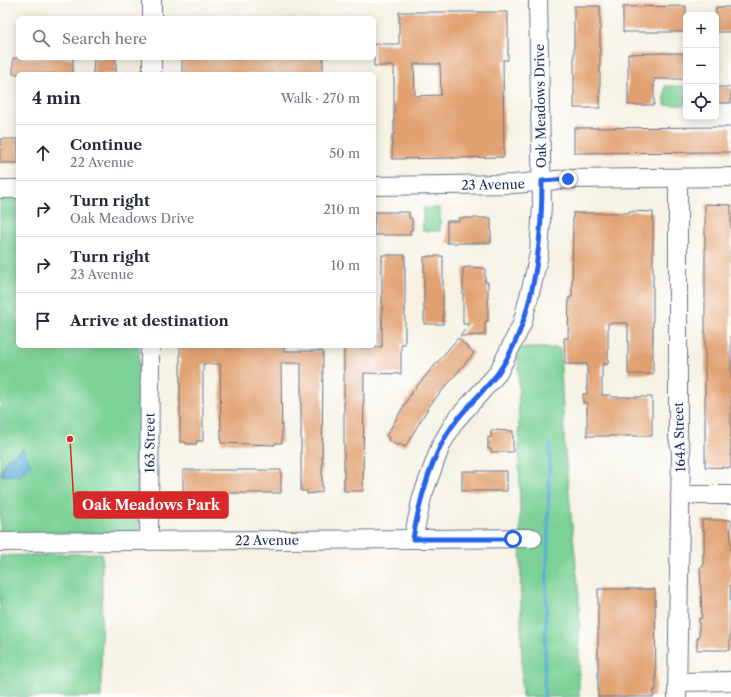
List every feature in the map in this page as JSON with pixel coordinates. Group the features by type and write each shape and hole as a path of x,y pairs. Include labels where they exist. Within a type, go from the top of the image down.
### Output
{"street":[{"path":"152,0 152,16"},
{"name":"Oak Meadows Drive","path":"413,539 422,497 441,445 455,421 498,373 522,324 539,253 542,181 538,0"},
{"path":"152,60 152,72"},
{"name":"23 Avenue","path":"376,186 514,184 542,181 731,177"},
{"name":"164A Street","path":"677,689 681,452 678,437 678,178"},
{"path":"0,189 16,189"},
{"name":"163 Street","path":"149,540 150,348"},
{"path":"680,496 731,496"},
{"name":"22 Avenue","path":"0,542 533,538"},
{"path":"677,689 731,681"}],"green space":[{"path":"665,86 683,86 683,105 665,105"},
{"path":"0,200 16,200 16,348 139,348 139,533 0,533"},
{"path":"423,208 440,208 440,231 423,231"},
{"path":"518,348 560,348 565,453 579,596 579,697 522,697"},
{"path":"102,553 101,697 0,697 0,556"}],"water":[{"path":"23,449 31,465 20,475 1,475 5,461"}],"building":[{"path":"574,6 600,6 600,108 574,108"},
{"path":"686,6 686,12 683,12 683,32 623,32 623,7"},
{"path":"716,7 731,7 731,32 719,32 719,12 716,12"},
{"path":"399,12 508,12 508,60 503,60 504,157 392,159 392,135 394,135 394,66 374,66 374,60 376,60 376,44 399,44","holes":["414,64 440,64 441,95 415,96"]},
{"path":"683,53 683,79 654,79 654,105 628,105 628,54"},
{"path":"13,58 16,58 16,60 73,60 73,72 16,72 16,74 13,74"},
{"path":"94,60 116,60 116,72 93,72"},
{"path":"182,60 323,60 323,72 182,72"},
{"path":"719,87 731,87 731,103 719,103"},
{"path":"731,127 731,152 574,153 574,128"},
{"path":"0,139 16,139 16,163 0,163"},
{"path":"705,204 731,205 731,468 705,467"},
{"path":"629,211 653,212 653,374 628,374 628,323 608,323 608,364 602,364 602,395 611,395 611,397 652,397 652,436 587,436 587,403 583,403 583,394 587,394 587,364 565,364 564,338 568,338 569,297 572,297 573,213 629,213"},
{"path":"376,212 409,212 409,218 412,218 412,230 410,230 410,235 376,235"},
{"path":"459,218 491,218 491,243 447,243 447,221 459,221"},
{"path":"382,255 405,255 405,344 401,344 401,374 364,373 363,491 344,491 344,348 382,347"},
{"path":"443,256 443,324 424,324 424,257"},
{"path":"463,268 485,268 485,282 488,282 488,321 485,321 485,335 460,336 470,324 463,324"},
{"path":"458,338 474,353 430,405 405,447 399,444 398,446 388,440 389,438 386,436 412,392"},
{"path":"180,348 284,348 284,351 323,351 322,492 307,494 307,491 301,491 301,363 281,363 282,443 275,443 275,445 221,443 220,364 203,364 203,441 196,441 197,444 186,444 186,442 180,442"},
{"path":"491,430 513,431 513,452 491,452 491,449 488,449 488,437 491,438"},
{"path":"183,470 281,470 281,493 183,493"},
{"path":"462,471 507,471 507,491 462,491"},
{"path":"702,520 731,520 730,650 697,650 697,638 699,638 699,618 702,618 700,567 703,567 704,530 702,530"},
{"path":"598,589 655,589 656,690 654,690 654,697 598,697"}],"waterway":[{"path":"544,697 550,445"}],"place":[{"name":"Oak Meadows Park","path":"70,439"}],"route":[{"path":"513,539 413,539 422,497 441,445 455,421 498,373 522,324 539,253 542,181 568,179"}]}
